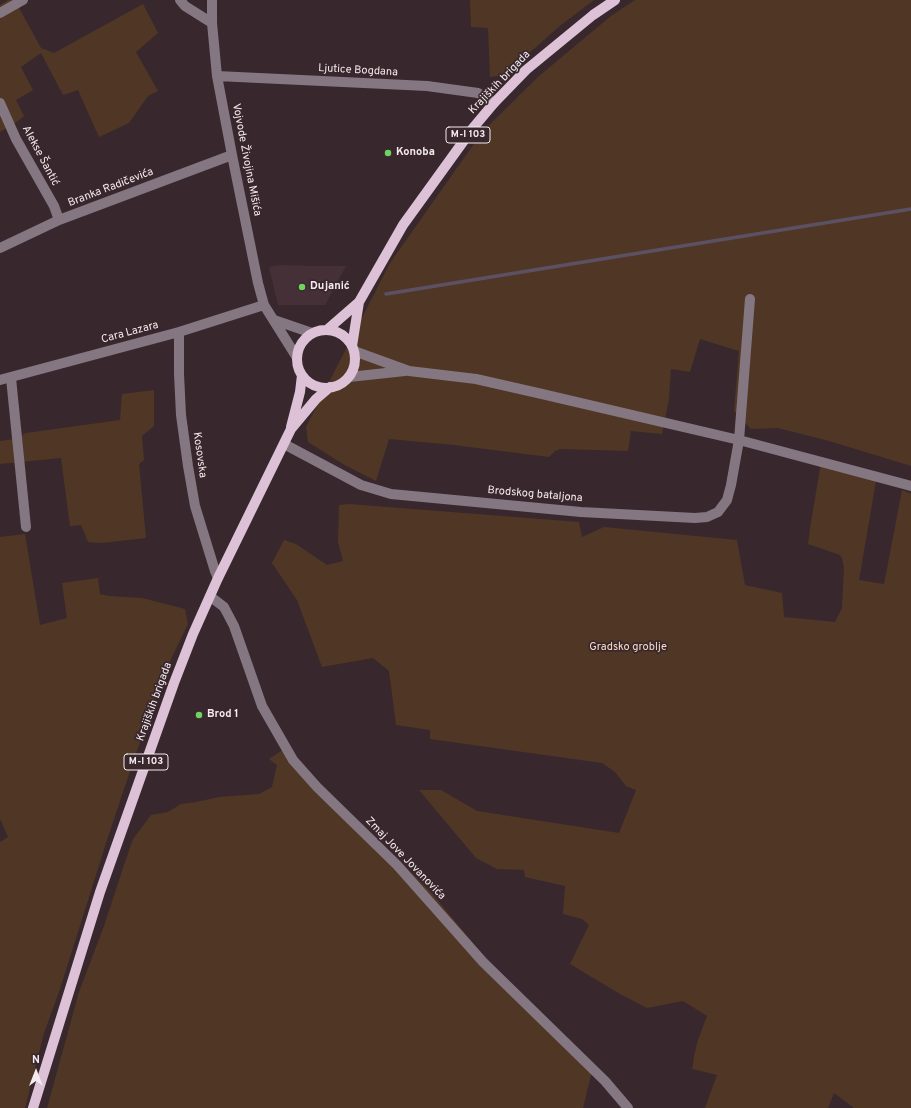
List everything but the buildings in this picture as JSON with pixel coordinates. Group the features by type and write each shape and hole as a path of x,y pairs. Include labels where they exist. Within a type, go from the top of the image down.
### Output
{"main road":[{"name":"Krajiških brigada","path":"328,329 359,302 403,225 473,128 494,103 526,70 593,15 615,0"},
{"name":"Krajiških brigada","path":"353,349 359,302"},
{"name":"M-I 103","path":"312,333 328,329"},
{"path":"328,329 342,335 348,340 353,349"},
{"path":"296,356 300,344 312,333"},
{"name":"M-I 103","path":"330,387 337,386 349,377 355,360 353,349"},
{"name":"M-I 103","path":"296,356 298,368 302,375"},
{"name":"Krajiških brigada","path":"33,1108 100,892 174,683 193,634 211,597 218,578 291,429 300,392 302,375"},
{"path":"302,375 310,383 320,387 330,387"},
{"name":"Krajiških brigada","path":"291,429 316,399 330,387"}],"street":[{"path":"0,13 24,0"},
{"path":"180,0 185,6 212,23"},
{"name":"Vojvode Živojina Mišića","path":"212,0 212,23 217,76 258,283 264,305 296,356"},
{"name":"Ljutice Bogdana","path":"217,76 427,86 478,93 494,103"},
{"name":"Alekse Šantić","path":"0,103 16,139 54,206 59,220"},
{"name":"Branka Radičevića","path":"0,248 59,220 232,155"},
{"name":"Brodskog bataljona","path":"284,444 361,485 391,494 582,512 695,518 707,517 718,512 727,500 739,440 750,299"},
{"name":"Cara Lazara","path":"0,380 179,332 264,305"},
{"path":"274,320 312,333"},
{"name":"Kosovska","path":"179,332 181,415 188,466 195,506 218,578"},
{"path":"353,349 410,371"},
{"path":"349,377 410,371 476,379 739,440 911,486"},
{"path":"11,378 26,526"},
{"name":"Zmaj Jove Jovanovića","path":"211,597 224,607 234,626 262,706 293,760 317,787 397,865 483,962 605,1081 628,1108"}],"shaded area":[{"path":"281,265 346,266 325,305 278,305 269,267"}],"green space":[{"path":"8,0 14,0 41,48 54,53 143,4 158,33 136,52 158,91 148,96 129,123 99,137 78,90 63,95 41,53 21,67 33,90 16,100 24,116 0,132 0,5"},
{"path":"470,0 594,0 561,25 504,75 490,77 488,28 471,27"},
{"path":"635,0 911,0 911,466 829,441 778,428 751,429 734,411 739,351 700,339 690,372 671,369 669,399 662,434 631,431 628,451 561,449 555,451 549,457 454,445 389,439 376,481 343,464 308,442 306,427 390,263 483,131 539,76 611,16"},
{"path":"154,390 154,426 142,436 144,460 139,464 146,538 101,543 88,542 81,525 70,526 61,458 0,464 0,441 15,439 26,433 120,420 122,394"},
{"name":"Gradsko groblje","path":"822,457 843,463 876,481 859,580 884,584 902,490 911,494 911,1108 854,1108 834,1093 828,1108 705,1108 717,1075 692,1069 698,1040 707,1016 683,1001 647,1008 620,994 570,964 589,925 582,919 563,914 565,886 525,877 524,870 497,869 476,858 419,790 441,790 477,811 619,833 636,790 626,786 615,772 602,763 430,739 430,730 396,725 389,671 373,658 322,667 297,600 272,563 284,540 296,544 327,565 343,561 338,542 339,505 349,504 579,522 582,537 604,527 737,540 745,585 782,593 784,617 835,622 842,608 844,568 842,558 840,555 808,544"},
{"path":"25,534 40,625 67,618 62,583 98,578 100,594 142,598 185,609 188,624 171,659 135,756 60,989 44,1033 25,1108 0,1108 0,842 8,837 0,819 0,537"},
{"path":"284,749 430,891 515,994 592,1071 583,1108 47,1108 79,992 104,926 133,839 151,815 168,812 181,804 219,797 259,794 272,787 277,765 269,759"}],"waterway":[{"path":"386,294 911,209"}],"place":[{"name":"Konoba","path":"388,153"},
{"name":"Dujanić","path":"302,287"},
{"name":"Brod 1","path":"199,715"}]}
